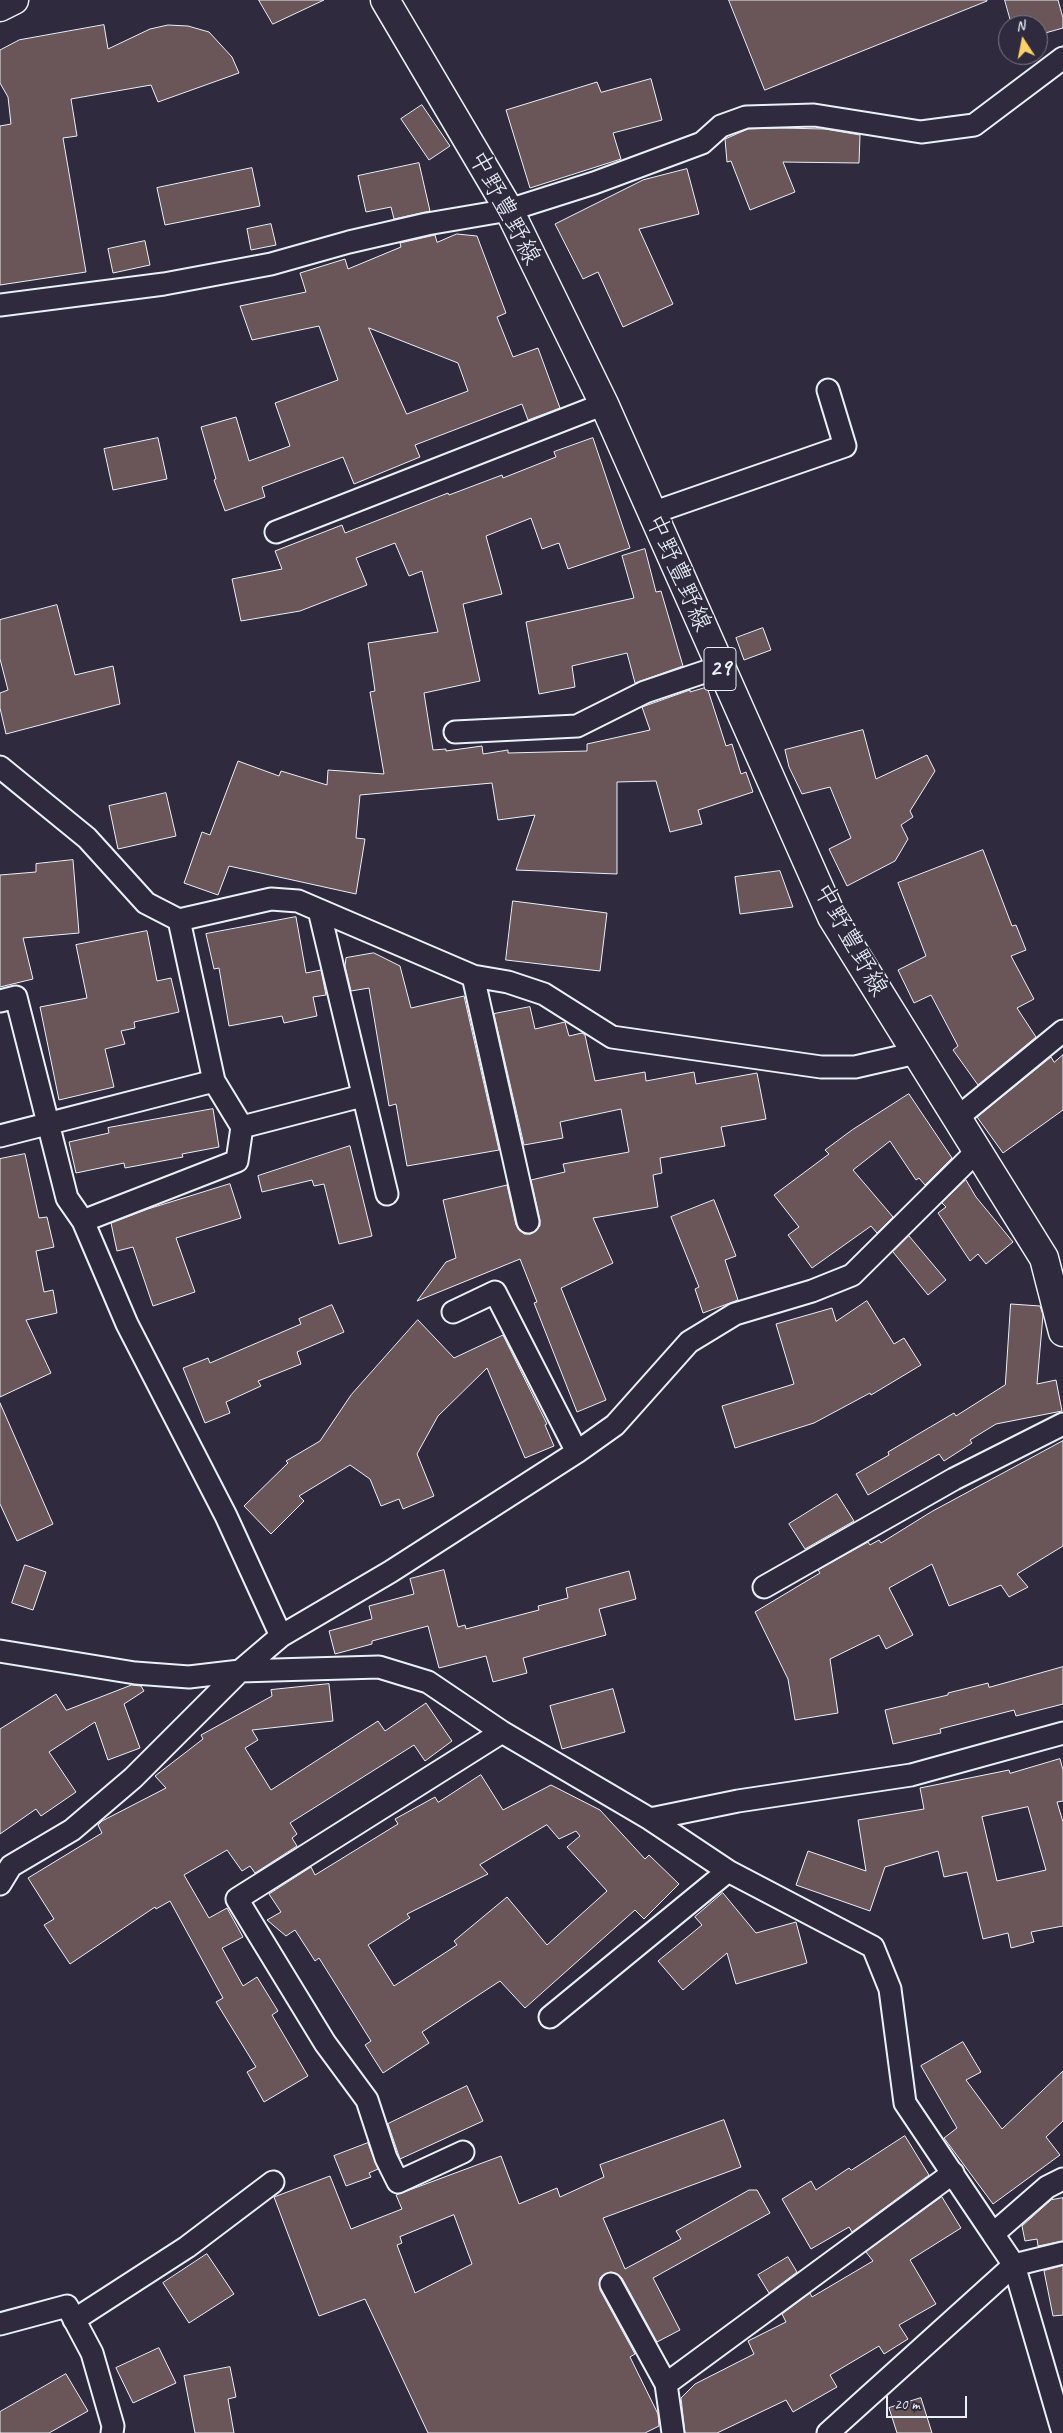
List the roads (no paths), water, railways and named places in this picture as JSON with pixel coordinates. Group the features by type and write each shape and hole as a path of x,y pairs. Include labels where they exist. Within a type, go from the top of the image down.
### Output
{"main road":[{"path":"0,7 14,0"},
{"name":"中野豊野線","path":"385,0 508,210 604,404 719,667 832,917 1044,1258 1063,1332"}],"street":[{"path":"0,305 164,284 271,264 349,242 427,224 508,210 594,183 702,143 720,126 746,118 814,115 921,132 974,126 1063,58"},
{"path":"652,513 844,446 828,390"},
{"path":"276,532 604,404"},
{"path":"455,732 577,726 645,692 719,667"},
{"path":"0,767 87,838 146,903 179,920 271,899 298,901 473,976 508,982 544,994 612,1037 821,1067 855,1067 916,1053"},
{"path":"319,910 387,1194"},
{"path":"83,1221 237,1160 242,1127 214,1081 179,920"},
{"path":"473,976 528,1222"},
{"path":"0,1001 16,998 67,1198 83,1221 127,1324 226,1516 281,1636"},
{"path":"957,1118 1063,1031"},
{"path":"0,1136 214,1081"},
{"path":"242,1127 362,1096"},
{"path":"0,1884 11,1866 72,1830 133,1778 240,1671 281,1636 390,1572 577,1452 615,1425 689,1342 735,1314 812,1291 852,1275 978,1151"},
{"path":"453,1312 495,1292 577,1452"},
{"path":"764,1587 954,1479 1063,1424"},
{"path":"0,1651 135,1673 189,1677 240,1671 379,1667 428,1682 502,1732 650,1819 728,1871 873,1947 890,1989 905,2103 1014,2265 1063,2433"},
{"path":"463,2152 398,2182 386,2158 367,2100 325,2043 237,1899 502,1732"},
{"path":"650,1819 738,1801 911,1774 1063,1733"},
{"path":"550,2018 728,1871"},
{"path":"666,2384 953,2173"},
{"path":"994,2234 1047,2186 1063,2180"},
{"path":"74,2320 188,2247 273,2182"},
{"path":"828,2433 1014,2265 1063,2253"},
{"path":"611,2284 666,2384 673,2433"},
{"path":"0,2324 67,2306 92,2353 113,2426 112,2433"}]}
